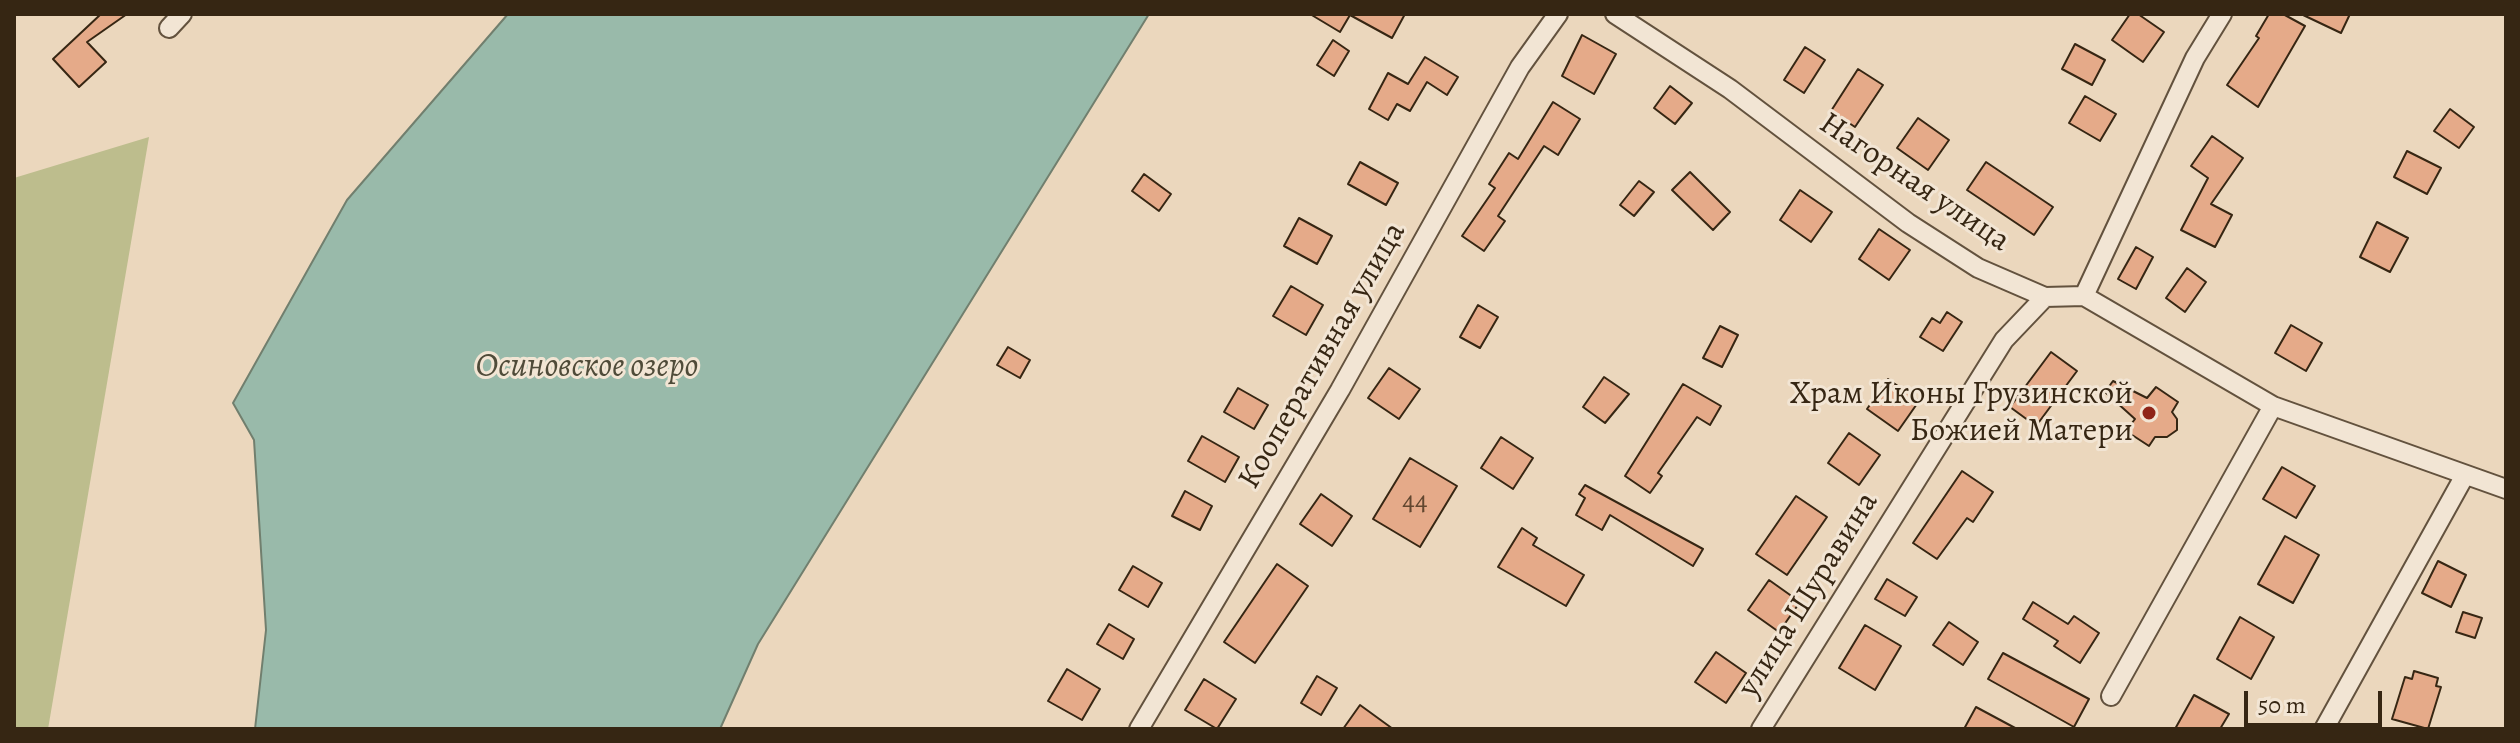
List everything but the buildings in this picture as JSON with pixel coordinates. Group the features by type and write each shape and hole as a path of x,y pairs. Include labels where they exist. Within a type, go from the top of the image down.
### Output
{"street":[{"path":"169,28 182,14"},
{"name":"Кооперативная улица","path":"1139,729 1340,390 1520,67 1558,14"},
{"name":"Нагорная улица","path":"1615,14 1730,89 1908,223 1978,268 2045,297 2084,296"},
{"path":"2222,14 2195,58 2084,296 2273,406 2506,489"},
{"name":"улица Шуравина","path":"1761,729 2004,340 2045,297"},
{"path":"2111,696 2273,406"},
{"path":"2324,729 2465,475"}],"green space":[{"path":"149,137 48,729 14,729 14,178"}],"water":[{"name":"Осиновское озеро","path":"508,14 1149,14 758,644 720,729 255,729 266,630 254,440 233,403 347,200"}],"place":[{"name":"Храм Иконы Грузинской Божией Матери","path":"2149,413"}]}
